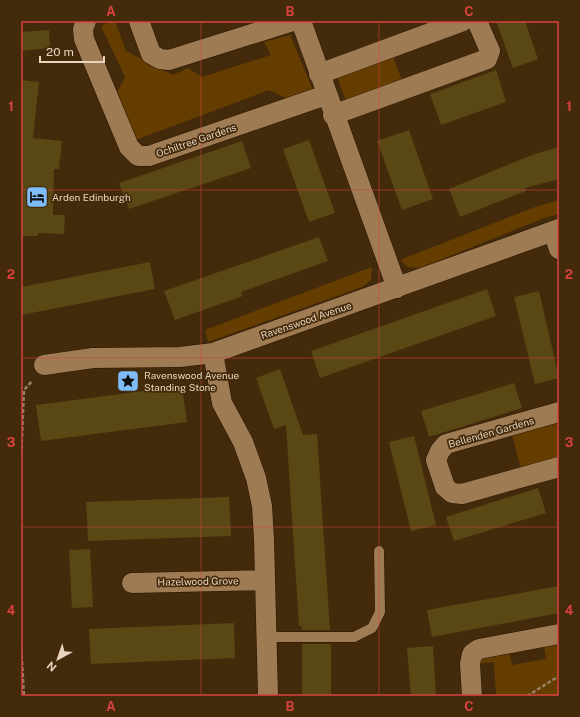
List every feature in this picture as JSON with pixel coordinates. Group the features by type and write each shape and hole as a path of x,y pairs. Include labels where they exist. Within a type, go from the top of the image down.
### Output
{"street":[{"name":"Ochiltree Gardens","path":"86,21 83,29 84,39 129,147 138,156 149,156 326,96"},
{"path":"139,21 151,54 160,59 169,60 293,21"},
{"path":"301,21 326,96 397,288"},
{"path":"319,74 462,21"},
{"path":"333,115 487,59 490,51 477,21"},
{"name":"Ravenswood Avenue","path":"44,365 93,358 127,356 180,357 213,353 397,288 557,236"},
{"path":"213,353 222,403 243,442 256,478 262,512 268,696"},
{"name":"Bellenden Gardens","path":"559,412 446,444 440,451 436,460 445,487 452,493 462,494 559,467"},
{"name":"Hazelwood Grove","path":"132,583 265,580"},
{"path":"472,696 470,664 472,654 479,649 559,634"}],"lane":[{"path":"267,637 354,637 372,628 380,612 379,551"}],"path":[{"path":"21,461 24,390 44,365"},
{"path":"21,643 24,696"},
{"path":"527,696 559,676"}],"shaded area":[{"path":"111,21 115,21 126,51 173,75 188,68 202,77 271,55 264,42 290,35 313,90 290,100 269,90 133,141 116,95 125,77 101,26"},
{"path":"392,54 403,83 346,101 337,77"},
{"path":"559,200 559,214 544,218 420,268 408,267 400,260 535,207"},
{"path":"372,267 371,280 362,287 208,342 205,330"},
{"path":"559,421 559,462 522,473 512,434"},
{"path":"559,643 559,696 496,696 494,662 477,664 481,658 509,651 512,665 546,659 544,645"}],"building":[{"path":"496,21 525,21 538,59 513,68"},
{"path":"49,30 50,48 21,51 21,32"},
{"path":"496,70 506,102 441,125 430,94"},
{"path":"21,80 39,82 33,138 62,141 59,169 54,169 53,215 65,215 64,234 38,233 38,236 21,236"},
{"path":"409,130 433,199 402,210 377,141"},
{"path":"309,140 335,213 309,222 283,149"},
{"path":"242,141 251,168 129,209 119,183"},
{"path":"559,147 559,179 525,188 526,191 460,217 449,189 532,155"},
{"path":"319,237 328,261 241,292 243,296 175,320 164,291"},
{"path":"150,262 155,289 21,315 21,287"},
{"path":"487,289 496,316 320,378 311,351"},
{"path":"539,291 559,378 535,384 514,297"},
{"path":"280,369 303,435 317,434 330,630 302,630 302,626 299,626 286,425 274,429 256,378"},
{"path":"514,383 522,408 429,437 421,411"},
{"path":"182,386 187,422 41,441 36,405"},
{"path":"414,436 436,525 411,531 389,442"},
{"path":"538,488 546,513 454,541 446,517"},
{"path":"229,497 231,536 88,541 86,502"},
{"path":"90,549 93,607 72,608 69,550"},
{"path":"559,586 559,613 432,637 427,610"},
{"path":"234,623 235,658 91,664 89,629"},
{"path":"302,644 331,644 331,696 302,696"},
{"path":"433,646 436,696 411,696 407,648"}],"place":[{"name":"Arden Edinburgh","path":"37,197"},
{"name":"Ravenswood Avenue Standing Stone","path":"128,381"}]}
